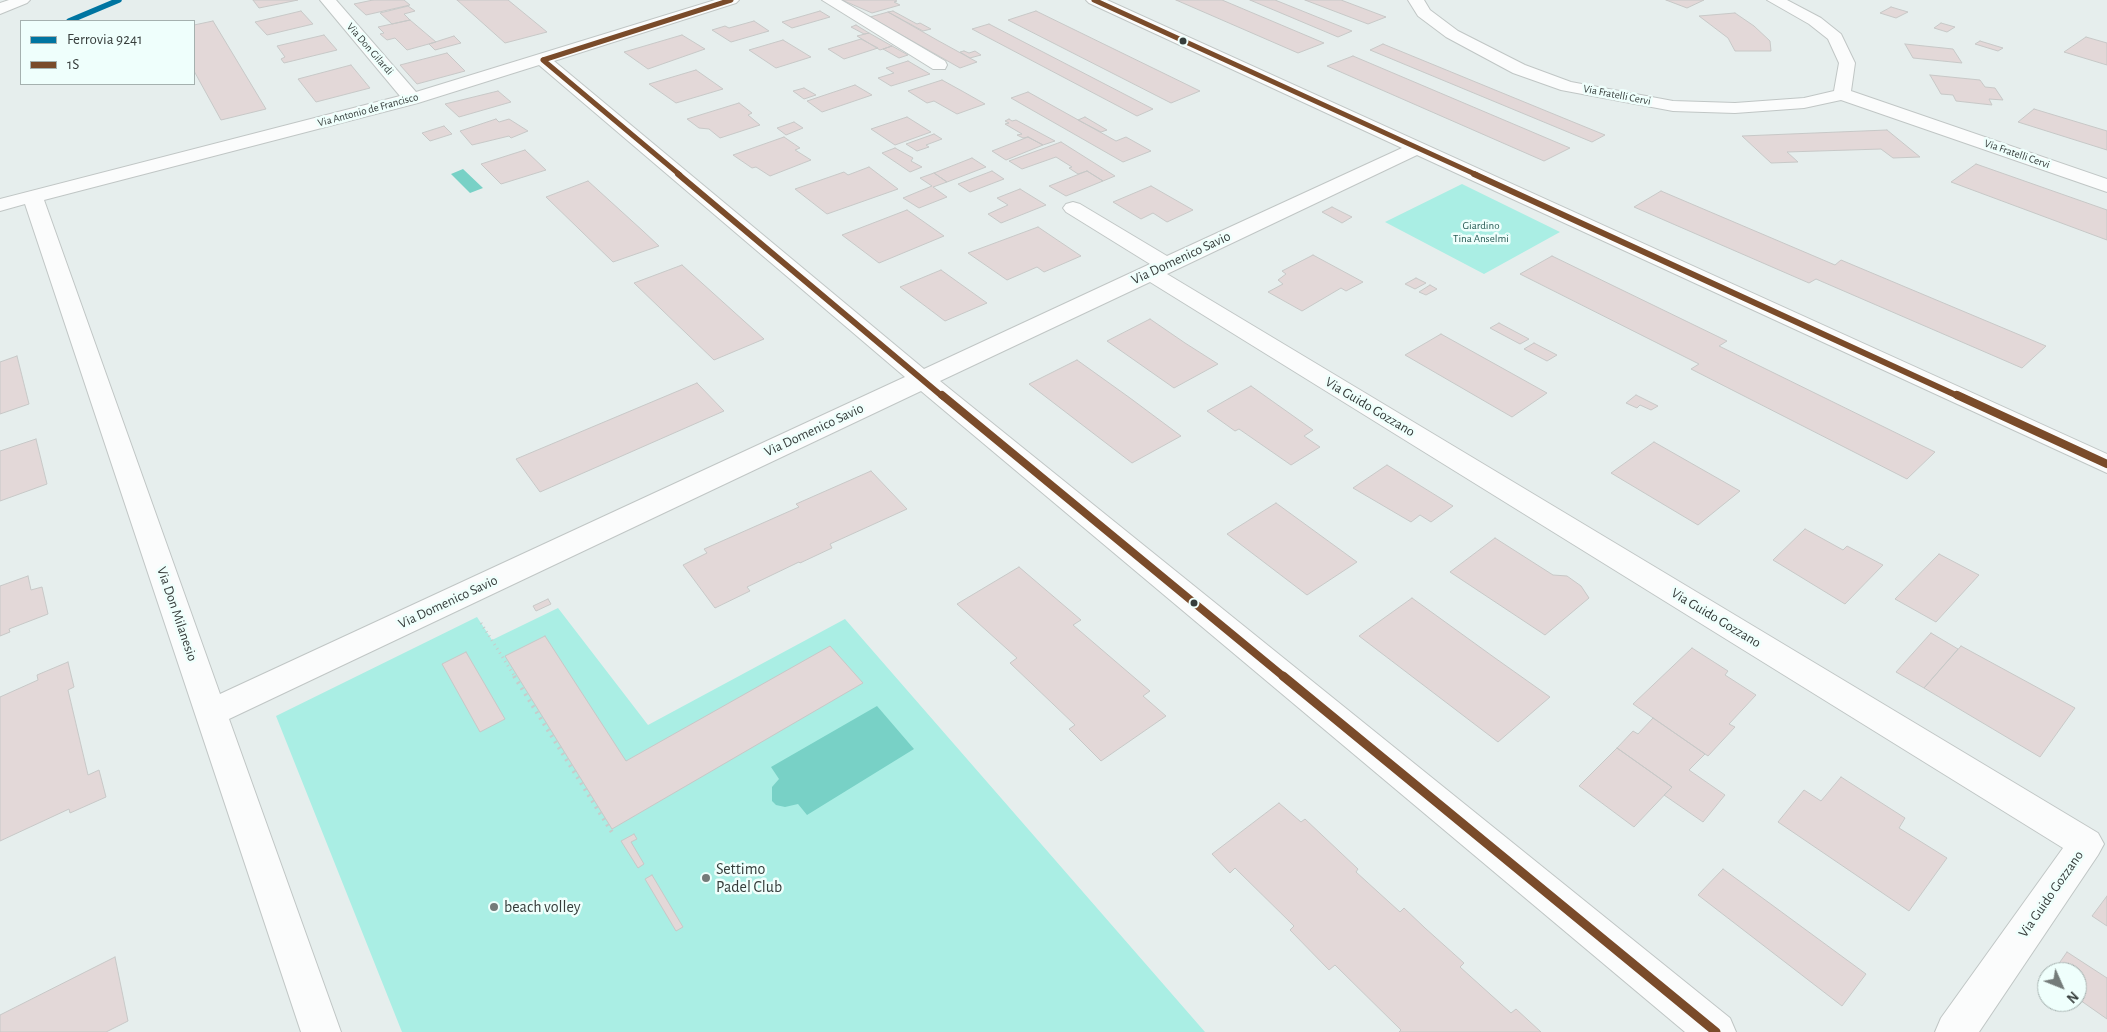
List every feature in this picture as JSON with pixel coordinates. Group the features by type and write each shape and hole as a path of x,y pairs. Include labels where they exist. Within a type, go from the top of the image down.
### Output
{"street":[{"path":"0,9 22,0"},
{"name":"Via Don Gilardi","path":"328,0 412,98"},
{"name":"Via Antonio de Francisco","path":"0,205 412,98 543,60 731,0"},
{"path":"830,0 939,65"},
{"path":"1094,0 2107,464"},
{"name":"Via Fratelli Cervi","path":"1416,0 1424,13 1452,34 1519,69 1567,86 1673,106 1735,108 1794,104 1842,94 2107,186"},
{"path":"1775,0 1815,21 1835,37 1847,63 1842,94"},
{"path":"543,60 922,379 1716,1032"},
{"name":"Via Domenico Savio","path":"211,713 1417,148"},
{"name":"Via Don Milanesio","path":"33,197 321,1032"},
{"path":"1073,208 1158,269"},
{"name":"Via Guido Gozzano","path":"1158,269 2086,844 1955,1032"}],"path":[{"path":"464,595 613,834"}],"green space":[{"name":"Giardino Tina Anselmi","path":"1462,184 1560,232 1484,274 1385,222"},
{"name":"Settimo Padel Club","path":"558,608 648,725 845,619 1205,1032 402,1032 276,716 477,617 492,640"}],"water":[{"path":"463,169 483,188 470,193 451,174"},
{"path":"877,706 914,749 807,815 798,804 785,807 776,805 772,801 772,787 779,779 771,767"}],"building":[{"path":"253,0 298,0 259,8"},
{"path":"373,0 404,0 410,5 366,15 354,4"},
{"path":"457,0 508,0 547,32 505,43"},
{"path":"842,0 895,0 897,1 894,2 900,5 872,13"},
{"path":"1176,0 1222,0 1324,43 1298,53"},
{"path":"1250,0 1275,0 1352,31 1338,37"},
{"path":"1305,0 1341,0 1386,17 1368,24"},
{"path":"1666,0 1704,0 1687,8"},
{"path":"408,6 415,11 404,14 410,20 392,24 380,13"},
{"path":"1891,7 1908,12 1896,18 1880,13"},
{"path":"301,11 313,24 267,35 255,22"},
{"path":"820,11 830,17 792,28 782,22"},
{"path":"893,11 931,29 923,31 888,12"},
{"path":"1036,11 1200,91 1171,103 1008,20"},
{"path":"888,12 977,62 960,68 870,17"},
{"path":"1735,13 1754,26 1770,41 1771,51 1735,51 1728,38 1699,16"},
{"path":"410,20 436,42 407,50 395,38 387,40 380,34 384,33 378,27"},
{"path":"213,21 266,109 221,120 195,73 195,25"},
{"path":"754,21 769,31 731,42 712,30 725,26 729,28"},
{"path":"1941,23 1955,27 1947,32 1934,28"},
{"path":"989,24 1153,109 1137,116 972,29"},
{"path":"856,25 869,33 864,34 851,27"},
{"path":"869,33 892,46 880,50 857,36"},
{"path":"324,35 337,50 284,63 281,59 285,57 277,46"},
{"path":"682,35 705,49 648,69 624,52"},
{"path":"454,36 461,43 435,50 429,44"},
{"path":"2086,37 2107,43 2107,65 2064,52"},
{"path":"861,39 878,48 844,59 828,49"},
{"path":"783,40 811,57 776,68 749,50"},
{"path":"1980,41 2003,48 1998,51 1975,44"},
{"path":"1383,44 1605,135 1592,142 1370,50"},
{"path":"1905,44 1953,49 1962,63 1913,58"},
{"path":"892,46 908,55 899,58 883,49"},
{"path":"975,51 981,55 970,58 960,52 969,53"},
{"path":"447,53 465,71 417,84 400,65"},
{"path":"1353,56 1570,148 1544,161 1327,66"},
{"path":"908,61 930,74 891,86 878,78 894,73 886,68"},
{"path":"351,65 370,88 316,102 298,79"},
{"path":"696,70 723,89 676,103 649,84"},
{"path":"1930,75 1980,80 1985,87 1995,88 2003,100 1989,99 1992,105 1956,101 1953,95 1941,94"},
{"path":"942,80 985,104 957,114 934,101 927,103 908,91"},
{"path":"855,85 872,95 822,112 807,101"},
{"path":"804,88 816,95 804,99 793,91"},
{"path":"498,91 511,102 459,117 445,104"},
{"path":"1028,92 1116,141 1126,137 1151,151 1123,162 1011,98"},
{"path":"739,103 752,113 748,115 760,125 720,138 709,129 699,128 687,119"},
{"path":"2034,109 2107,131 2107,150 2018,122"},
{"path":"907,117 931,132 895,145 871,129"},
{"path":"1085,117 1107,130 1101,132 1078,120"},
{"path":"496,119 499,122 509,119 528,131 511,138 509,136 472,145 460,131"},
{"path":"1009,119 1012,121 1016,120 1055,141 1043,145 1028,137 1023,138 1017,135 1022,134 1005,124 1009,123 1005,121"},
{"path":"794,122 803,128 786,135 777,128"},
{"path":"444,126 452,134 430,141 422,133"},
{"path":"1887,130 1920,157 1893,158 1881,149 1787,152 1798,162 1771,163 1742,136"},
{"path":"934,134 942,139 926,145 929,147 917,151 906,144"},
{"path":"784,137 800,148 795,150 811,160 770,176 756,167 752,168 733,155"},
{"path":"1028,137 1043,145 1006,160 992,151"},
{"path":"1061,142 1115,176 1103,181 1087,171 1078,174 1069,168 1072,167 1056,157 1022,169 1009,161"},
{"path":"895,148 913,158 911,161 922,167 910,172 882,153"},
{"path":"525,150 546,170 501,184 481,164"},
{"path":"972,158 986,167 947,182 934,173"},
{"path":"1976,164 2107,210 2107,240 1951,182"},
{"path":"869,167 898,189 827,214 795,189 844,172 848,175"},
{"path":"992,171 1004,179 970,192 958,184"},
{"path":"1087,171 1103,181 1066,196 1049,186"},
{"path":"934,173 947,182 933,187 947,197 919,208 903,198 932,186 920,178"},
{"path":"588,181 659,246 613,262 546,197"},
{"path":"1151,186 1193,210 1167,222 1153,213 1141,219 1113,202"},
{"path":"1020,189 1046,205 1001,223 988,214 1008,205 997,198"},
{"path":"1661,191 1835,265 1841,260 2046,346 2022,368 1816,279 1809,283 1634,207"},
{"path":"1332,207 1352,217 1342,223 1322,212"},
{"path":"907,210 944,236 879,263 842,235"},
{"path":"1038,227 1081,256 1044,272 1037,267 1007,280 968,253"},
{"path":"1313,255 1363,282 1346,291 1341,288 1302,311 1268,292 1283,284 1278,280 1286,274 1282,271"},
{"path":"1552,256 1727,341 1719,346 1935,452 1907,479 1691,369 1699,364 1520,274"},
{"path":"682,265 764,339 714,360 634,283"},
{"path":"941,270 987,303 945,321 900,287"},
{"path":"1416,278 1426,283 1415,289 1405,284"},
{"path":"1430,285 1437,289 1426,295 1419,292"},
{"path":"1150,319 1218,364 1174,388 1107,341"},
{"path":"1499,323 1529,339 1520,344 1490,328"},
{"path":"1441,334 1547,393 1512,417 1405,355"},
{"path":"1534,343 1557,355 1547,361 1524,349"},
{"path":"17,356 29,404 0,414 0,362"},
{"path":"1077,360 1181,436 1132,463 1029,384"},
{"path":"697,383 724,411 540,492 516,459"},
{"path":"1251,386 1313,430 1304,436 1320,447 1291,465 1239,429 1235,431 1207,411"},
{"path":"1636,395 1658,406 1651,410 1640,405 1637,408 1626,403"},
{"path":"36,439 47,484 0,501 0,451"},
{"path":"1654,442 1740,491 1698,525 1611,473"},
{"path":"1387,465 1453,506 1431,522 1420,515 1411,522 1353,488"},
{"path":"871,471 907,509 830,544 832,548 747,587 750,591 715,608 683,565 707,553 704,549 799,507 796,504"},
{"path":"1276,503 1357,562 1307,595 1227,534"},
{"path":"1805,529 1843,550 1847,546 1883,565 1845,604 1773,560"},
{"path":"1495,538 1553,575 1567,576 1581,586 1589,598 1545,635 1450,572"},
{"path":"1939,554 1979,575 1936,622 1895,599"},
{"path":"1019,567 1081,620 1073,625 1150,691 1143,696 1166,716 1101,761 1069,729 1075,725 1010,663 1017,658 957,604"},
{"path":"28,576 31,590 42,587 48,614 9,629 10,632 0,636 0,586"},
{"path":"1412,598 1550,697 1498,742 1359,636"},
{"path":"548,599 551,604 536,611 533,606"},
{"path":"1931,633 1958,649 1924,688 1896,672"},
{"path":"545,636 626,761 830,646 863,683 612,829 505,656"},
{"path":"1961,646 2075,708 2040,757 1924,688"},
{"path":"1692,648 1728,671 1725,675 1756,695 1729,724 1735,727 1708,756 1633,704"},
{"path":"466,652 505,719 480,732 442,664"},
{"path":"68,662 74,687 68,690 88,775 99,770 106,797 70,813 69,809 0,841 0,697 38,680 37,675"},
{"path":"1653,718 1705,754 1689,770 1725,795 1703,822 1664,795 1672,787 1617,748 1633,731 1638,734"},
{"path":"1617,748 1672,787 1634,827 1579,786"},
{"path":"1841,777 1905,818 1899,828 1947,858 1909,911 1778,822 1804,790 1821,801"},
{"path":"1279,803 1301,822 1305,819 1358,869 1356,872 1400,912 1404,908 1464,963 1460,967 1511,1013 1516,1009 1541,1032 1399,1032 1401,1030 1335,965 1329,970 1290,930 1294,926 1235,868 1230,873 1212,854"},
{"path":"634,834 637,839 631,842 644,864 638,868 621,841"},
{"path":"1723,869 1866,974 1842,1006 1698,895"},
{"path":"652,875 683,927 676,931 645,879"},
{"path":"2107,896 2107,926 2092,916"},
{"path":"2067,952 2082,962 2060,962"},
{"path":"115,957 128,1021 106,1032 0,1032 0,1015"},
{"path":"2087,965 2107,978 2107,1019 2087,1005"}],"rail line":[{"name":"9241","path":"71,20 119,0"}],"transit line":[{"name":"1S","path":"543,60 731,0"},
{"name":"1S","path":"1094,0 2107,464"},
{"name":"1S","path":"543,60 922,379 1716,1032"}],"place":[{"name":"Settimo Padel Club","path":"706,878"},
{"name":"beach volley","path":"494,907"}]}
